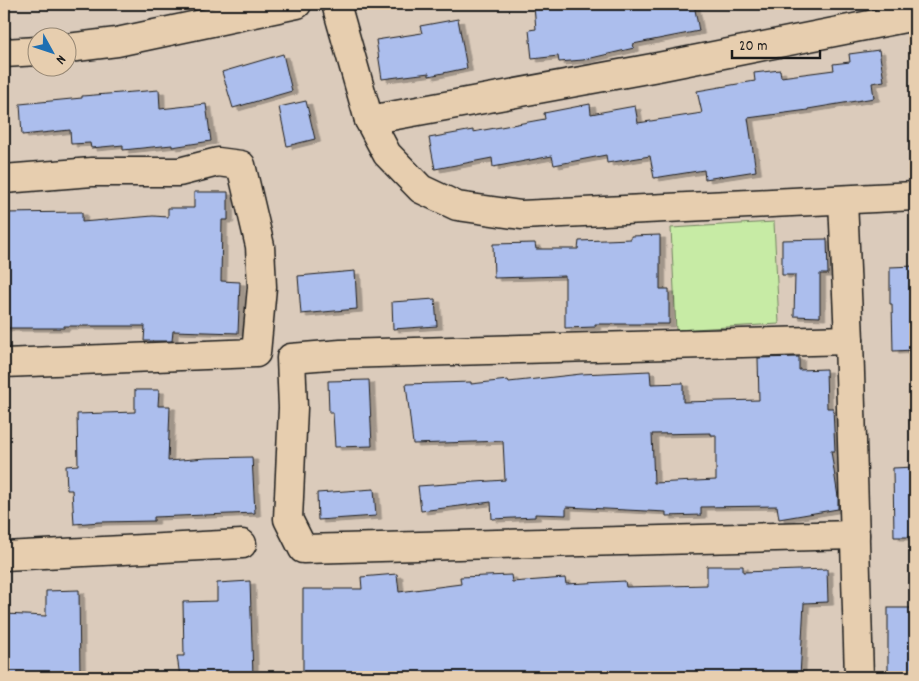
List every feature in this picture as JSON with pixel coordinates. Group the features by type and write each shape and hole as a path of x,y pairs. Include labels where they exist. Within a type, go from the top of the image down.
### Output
{"street":[{"path":"78,47 118,42 297,4"},
{"path":"336,4 369,120 387,154 421,188 457,206 521,215 915,196"},
{"path":"369,120 658,67 915,16"},
{"path":"4,53 28,52"},
{"path":"4,179 92,172 180,172 218,162 241,165 260,246 262,287 256,353 4,363"},
{"path":"843,200 859,677"},
{"path":"849,340 361,354 291,358 293,408 288,519 303,550 855,535"},
{"path":"4,556 242,544"}],"green space":[{"path":"774,222 779,324 676,330 671,228"}],"building":[{"path":"558,4 694,4 699,31 633,44 634,48 583,60 559,62 558,56 532,59 529,30 536,29 534,6"},
{"path":"458,19 467,68 429,76 429,73 382,79 376,40 422,33 420,26"},
{"path":"879,50 884,81 872,83 874,98 808,110 748,118 756,171 705,179 704,170 654,178 650,156 607,163 606,155 554,165 552,156 493,167 492,158 435,169 429,138 545,119 544,113 590,104 591,114 635,106 638,123 702,113 697,91 755,81 754,73 780,70 781,77 834,70 833,64 850,62 849,54"},
{"path":"283,54 292,91 233,108 222,72"},
{"path":"159,90 160,109 206,104 211,141 172,147 172,145 123,150 123,145 91,148 90,143 71,144 70,130 22,135 20,104 82,98 82,96"},
{"path":"306,101 315,139 287,146 279,107"},
{"path":"194,192 228,192 228,220 222,220 221,281 240,282 238,333 173,331 172,341 144,341 145,326 4,328 4,213 82,212 82,222 153,216 168,217 168,208 194,208"},
{"path":"660,235 660,289 669,289 669,324 595,324 595,327 565,328 565,276 494,278 493,244 535,243 536,249 578,249 579,241 631,239 631,236"},
{"path":"827,239 828,274 820,274 820,317 794,316 795,275 782,275 782,240"},
{"path":"915,266 915,350 893,351 890,267"},
{"path":"355,271 357,309 301,314 298,276"},
{"path":"435,299 437,326 393,329 392,302"},
{"path":"799,357 799,370 826,369 827,408 833,408 835,451 831,451 838,509 779,519 777,506 701,507 701,515 666,516 666,512 566,507 566,515 535,514 535,517 492,519 491,502 421,511 418,486 505,480 503,441 413,444 406,384 471,382 471,384 508,380 509,382 581,374 650,371 651,384 683,383 683,402 759,400 758,358","holes":["711,433 711,435 716,435 716,480 654,483 652,434"]},
{"path":"369,380 372,446 335,447 333,413 329,413 328,381"},
{"path":"135,390 159,390 158,406 170,406 168,461 252,457 255,513 154,517 154,521 74,524 72,490 67,490 66,466 78,465 77,414 135,412"},
{"path":"915,467 915,537 894,537 893,468"},
{"path":"374,489 376,516 318,520 317,493"},
{"path":"707,566 743,566 743,572 827,569 828,602 804,603 800,677 303,677 303,589 362,589 361,577 397,574 399,592 461,584 460,577 511,575 512,582 565,578 566,584 625,581 626,587 707,585"},
{"path":"250,581 253,677 180,677 177,656 184,656 183,602 217,601 217,583"},
{"path":"79,590 80,677 4,677 4,614 46,616 46,591"},
{"path":"888,608 915,608 915,677 888,677"}]}
